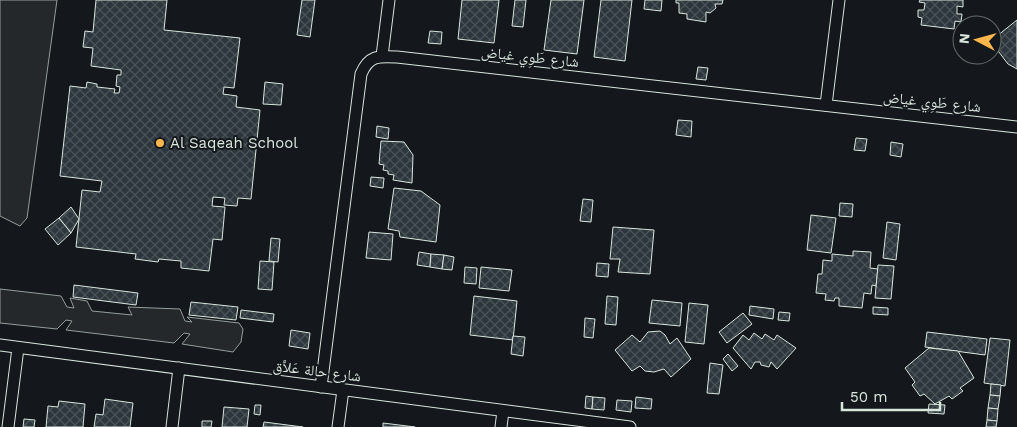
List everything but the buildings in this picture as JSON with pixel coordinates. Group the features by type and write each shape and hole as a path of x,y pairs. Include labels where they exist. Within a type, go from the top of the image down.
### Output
{"street":[{"path":"321,387 361,74 368,62 382,56 389,0"},
{"path":"826,106 839,0"},
{"name":"شارع طَوِي غياض","path":"382,56 1017,127"},
{"name":"شارع حالة عَلاَّق","path":"0,345 630,427"},
{"path":"8,427 18,348"},
{"path":"172,427 179,368"},
{"path":"338,427 343,390"},
{"path":"501,427 503,411"}],"shaded area":[{"path":"0,0 57,0 27,218 20,226 0,216"},
{"path":"0,289 61,296 67,307 74,308 70,298 87,301 92,311 132,315 128,307 180,309 185,321 192,322 187,317 239,323 243,329 241,342 233,352 182,344 190,334 184,333 174,343 66,330 72,321 66,320 57,329 0,323"}],"place":[{"name":"Al Saqeah School","path":"160,143"}]}
